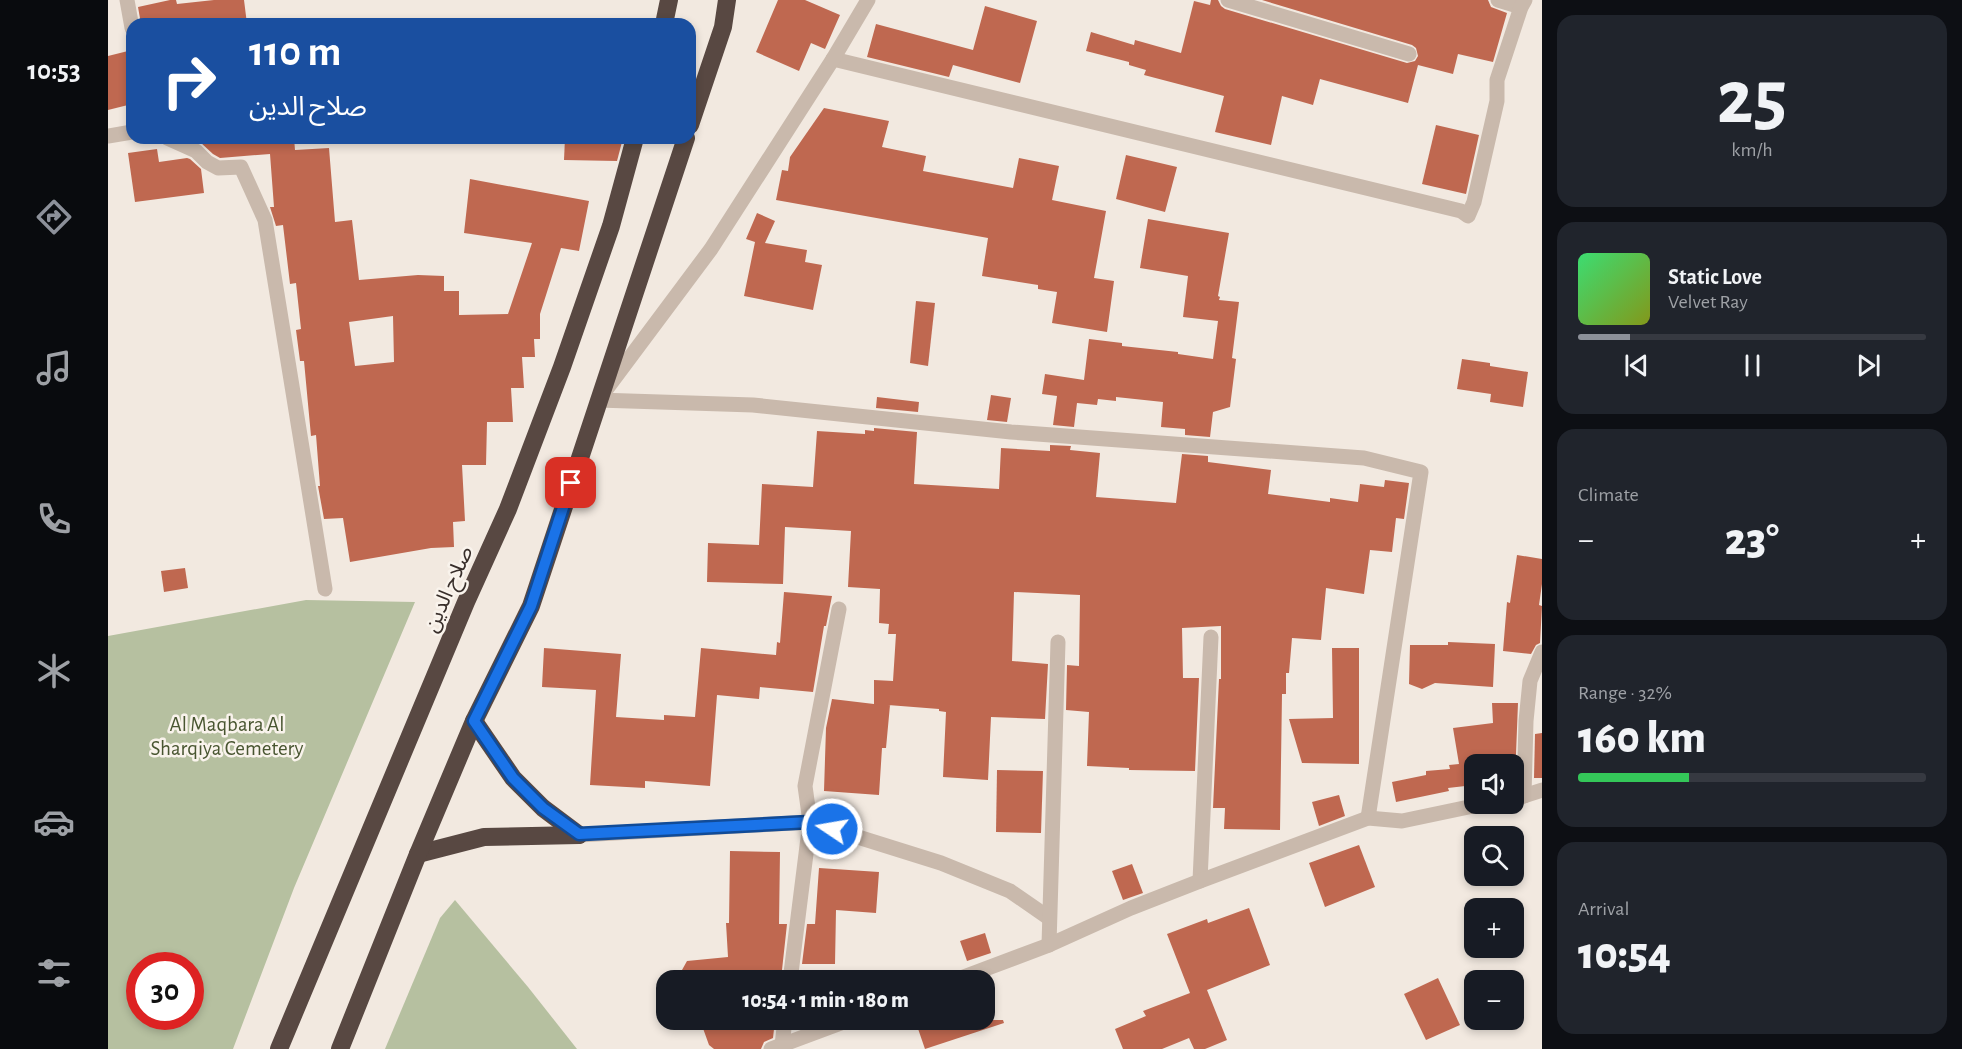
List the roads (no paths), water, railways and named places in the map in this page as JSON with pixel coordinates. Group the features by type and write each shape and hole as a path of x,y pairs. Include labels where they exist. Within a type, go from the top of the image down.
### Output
{"highway":[{"path":"665,18 669,0"},
{"path":"696,107 723,27 727,0"},
{"name":"صلاح الدين","path":"279,1049 465,602 508,509 562,367 611,226 633,144"},
{"path":"340,1049 474,721 531,606 684,144"},
{"path":"474,721 513,778 543,808 579,834"},
{"path":"418,854 484,837 579,834"}],"street":[{"path":"127,0 130,18"},
{"path":"598,400 711,249 833,59 868,0"},
{"path":"1228,0 1409,54"},
{"path":"833,59 1461,211 1468,216 1474,202 1497,101 1497,80 1523,4 1498,0"},
{"path":"108,136 126,133"},
{"path":"180,144 196,151 207,162 218,168 241,167 265,220 325,589"},
{"path":"598,400 753,405 1011,432 1364,458 1421,472 1368,818"},
{"path":"791,970 810,822 805,786 839,609"},
{"path":"1200,881 1211,637"},
{"path":"1049,945 1058,642"},
{"path":"1523,754 1530,681 1542,652"},
{"path":"1524,795 1542,790"},
{"path":"982,970 1049,945 1131,908 1368,818 1402,821 1464,808"},
{"path":"579,834 810,822 951,867 1010,891 1049,918"},
{"path":"777,1047 782,1030"},
{"path":"777,1047 822,1030"}],"park label":[{"name":"Al Maqbara Al Sharqiya Cemetery","path":"227,736"}]}
